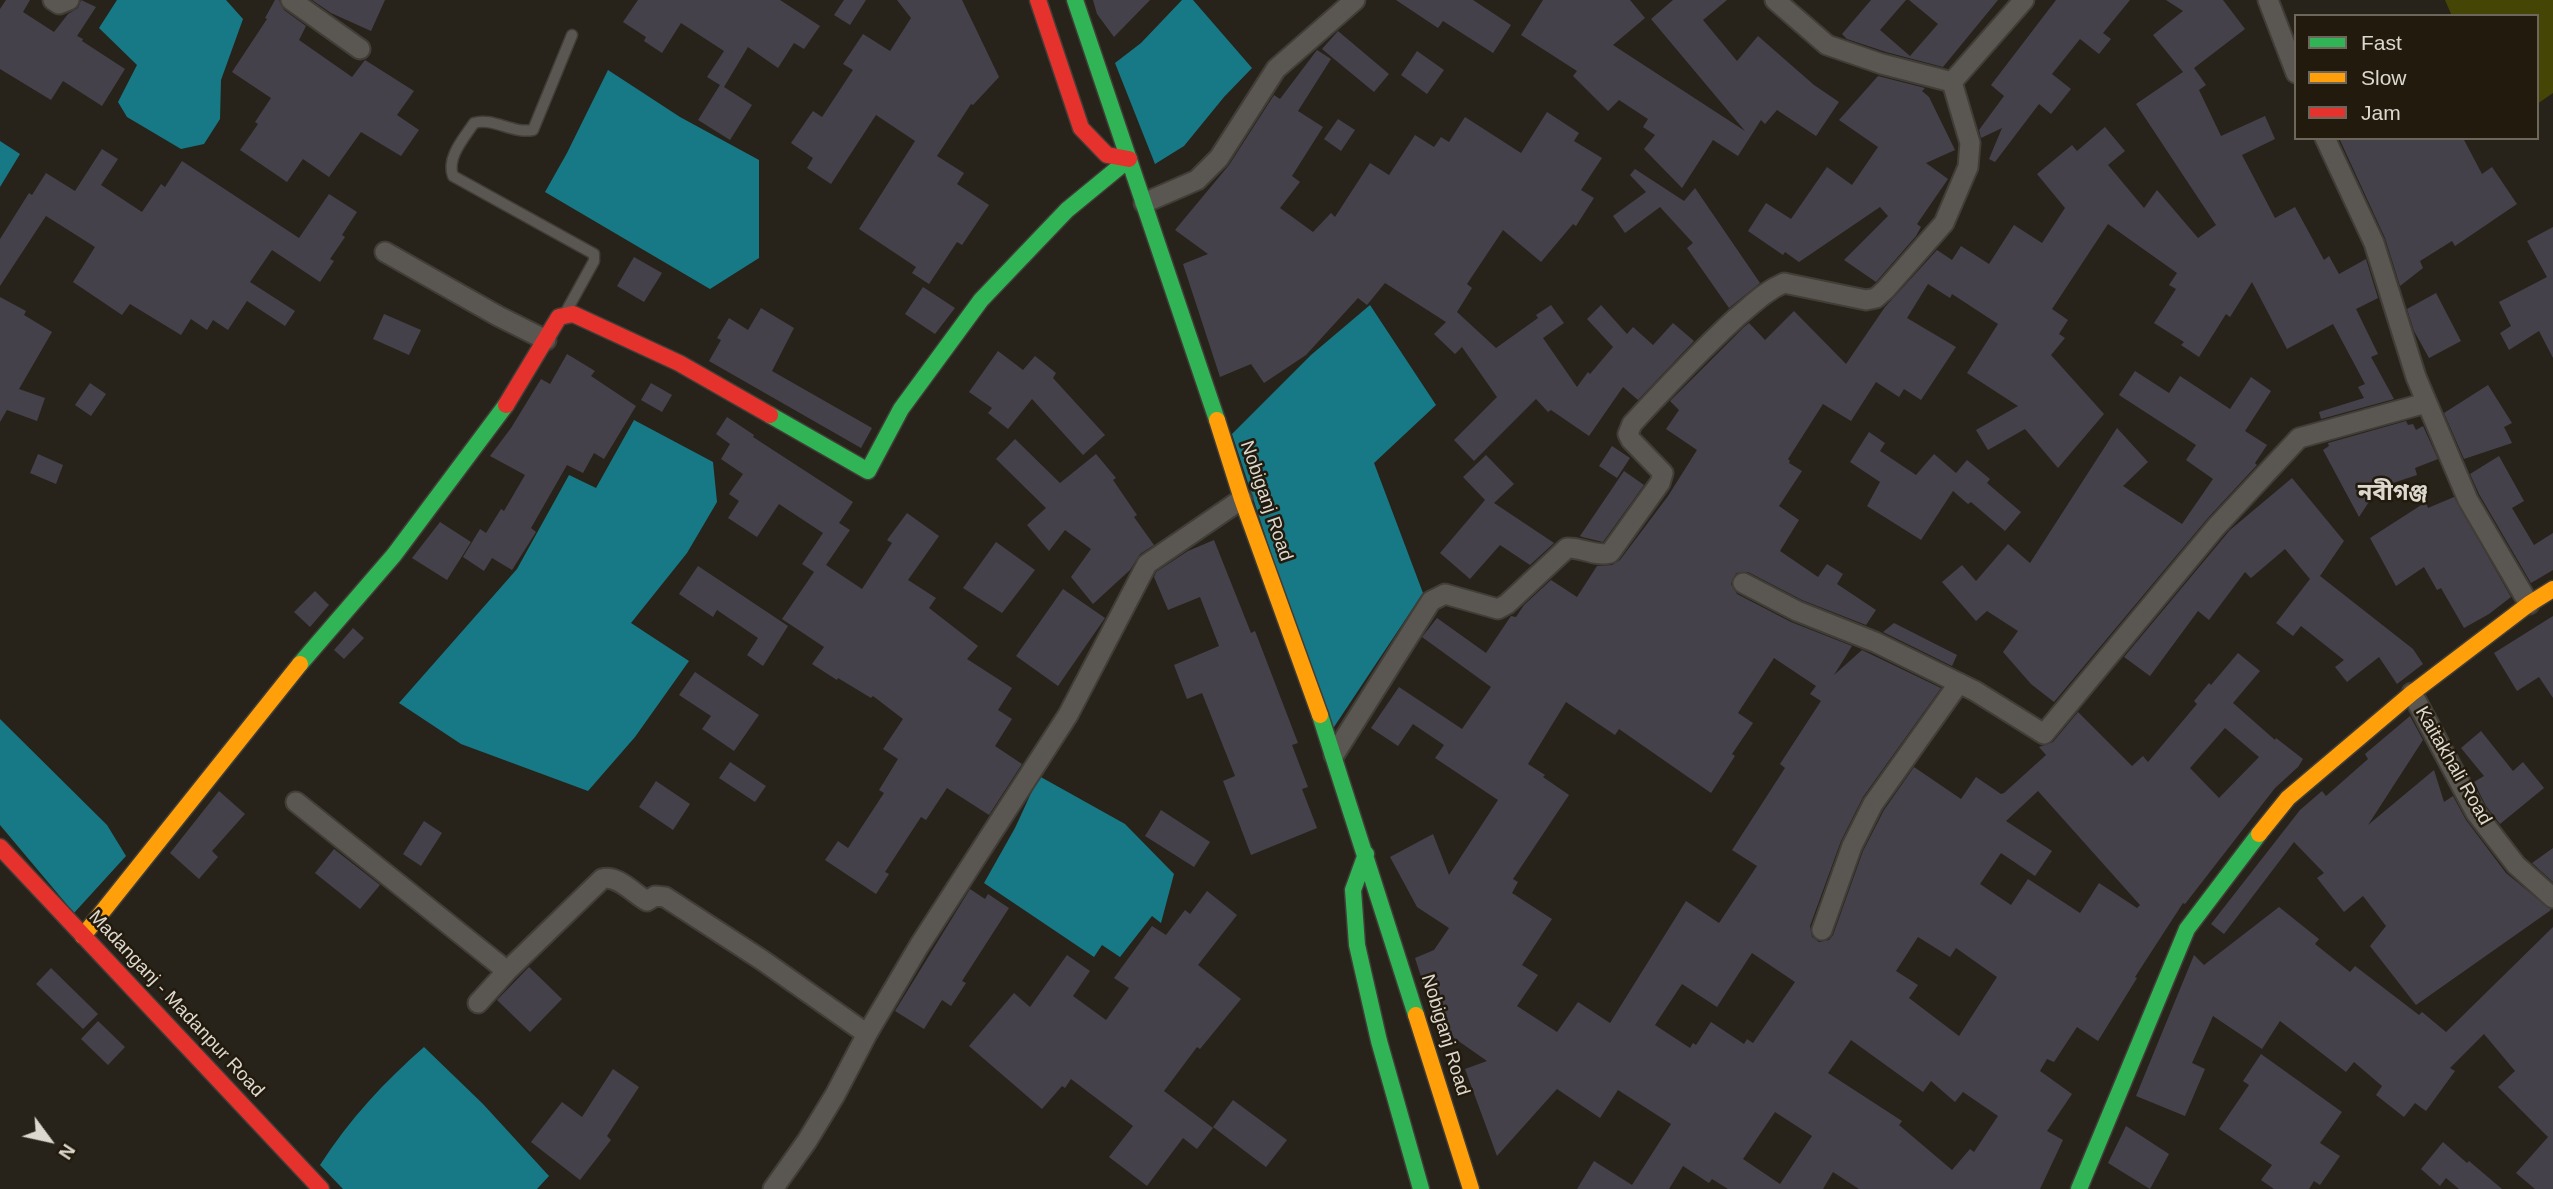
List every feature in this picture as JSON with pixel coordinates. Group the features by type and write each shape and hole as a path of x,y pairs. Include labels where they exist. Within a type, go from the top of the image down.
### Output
{"main road":[{"path":"1038,0 1082,128 1107,155 1129,159"},
{"name":"Nobiganj Road","path":"1075,0 1189,333 1242,499 1334,755 1471,1189"},
{"path":"83,936 283,684 394,555 497,419 559,317 573,314 679,363 868,471 901,409 981,300 1067,211 1129,159"},
{"path":"2079,1189 2187,929 2288,799 2412,693 2529,604 2553,589"},
{"name":"Madanganj - Madanpur Road","path":"0,847 321,1189"},
{"path":"1366,855 1353,890 1357,945 1379,1041 1421,1189"}],"street":[{"path":"53,0 59,4 69,0"},
{"path":"291,0 360,49"},
{"path":"1144,204 1197,180 1219,158 1276,69 1355,0"},
{"path":"1775,0 1827,45 1882,64 1952,82"},
{"path":"1952,82 2024,0"},
{"path":"2268,0 2294,68"},
{"path":"1334,755 1431,601 1446,594 1498,609 1507,604 1567,548 1575,547 1601,555 1609,553 1660,483 1663,473 1628,434 1632,424 1692,358 1759,298 1784,283 1866,300 1876,298 1885,290 1944,223 1968,167 1970,143 1952,82"},
{"path":"2326,140 2374,243 2426,404 2468,500 2529,604"},
{"path":"385,252 546,340"},
{"path":"1743,583 1797,611 1875,642 1959,683 2044,734 2216,527 2299,438 2426,404"},
{"path":"773,1189 835,1095 919,946 1068,715 1147,564 1242,499"},
{"path":"1822,930 1852,846 1873,804 1959,683"},
{"name":"Kaitakhali Road","path":"2412,693 2476,813 2516,865 2553,898"},
{"path":"296,802 507,971"},
{"path":"478,1003 507,971 607,877 647,901 655,896 665,897 762,960 867,1034"}],"lane":[{"path":"565,314 594,261 594,254 453,176 450,169 453,158 474,122 482,120 523,132 533,130 572,35"}],"shaded area":[{"path":"2445,0 2553,0 2553,93 2539,103 2539,14 2451,14"}],"water":[{"path":"117,0 226,0 243,19 221,80 220,119 204,144 181,149 127,117 118,102 137,65 99,28"},
{"path":"1182,0 1193,0 1252,68 1184,146 1155,164 1115,63 1141,43"},
{"path":"608,70 680,117 759,160 759,258 710,289 545,192"},
{"path":"0,141 20,154 0,187"},
{"path":"1370,305 1436,405 1374,463 1423,593 1330,733 1232,434 1311,355"},
{"path":"634,420 713,462 717,502 687,553 631,623 689,661 635,737 588,791 461,744 399,703 517,569 569,475 596,488"},
{"path":"0,719 107,825 126,856 74,913 0,825"},
{"path":"1039,776 1125,824 1174,874 1161,923 1152,916 1120,957 1102,945 1094,957 984,883 1015,828"},
{"path":"424,1047 483,1104 549,1176 537,1189 343,1189 320,1165 368,1102"}],"building":[{"path":"6,0 30,0 23,12 54,32 68,14 78,8 81,0 96,7 77,36 125,69 102,106 63,81 51,100 0,69 0,9"},
{"path":"275,0 279,0 284,10 306,26 299,40 352,77 365,60 414,91 397,115 419,130 401,156 361,132 329,177 303,159 287,182 240,150 258,124 255,122 271,98 232,72 267,19 265,18"},
{"path":"312,0 385,0 371,31 331,13"},
{"path":"638,0 780,0 820,26 804,49 794,43 778,68 748,47 724,87 752,105 730,140 698,120 720,85 707,77 724,51 681,23 662,53 644,41 646,37 623,22"},
{"path":"844,0 866,0 850,25 834,15"},
{"path":"897,0 962,0 999,77 973,105 971,104 937,156 964,173 957,184 989,205 962,245 957,242 929,284 912,273 916,267 859,229 915,141 876,115 831,184 807,168 813,158 791,143 813,111 822,117 853,70 843,64 863,34 890,51 911,18"},
{"path":"1093,0 1150,0 1114,37 1097,14"},
{"path":"1396,0 1473,0 1511,25 1493,53 1443,21 1438,28"},
{"path":"1543,0 1630,0 1645,18 1613,45 1745,131 1651,19 1673,0 1727,0 1703,20 1737,61 1758,36 1814,85 1839,102 1816,136 1777,110 1765,124 1761,120 1738,156 1713,140 1682,188 1644,149 1655,135 1643,127 1648,119 1619,100 1608,111 1573,76 1577,71 1521,35"},
{"path":"1871,0 1906,0 1880,30 1910,56 1938,24 1909,0 1998,0 1943,67 1847,39 1842,34"},
{"path":"2056,0 2130,0 2103,33 2111,39 2099,54 2080,39 2052,74 2071,89 2051,114 2039,104 1995,162 1989,159 2002,128 1981,138 1979,130 2004,96 1991,85"},
{"path":"2166,0 2223,0 2245,29 2194,68 2206,85 2199,90 2221,136 2265,116 2275,139 2242,155 2275,218 2295,207 2324,260 2329,256 2339,274 2366,259 2378,298 2356,309 2378,354 2371,357 2394,399 2321,419 2319,412 2364,398 2358,387 2365,384 2333,324 2287,349 2252,282 2230,317 2226,314 2199,357 2181,345 2184,342 2154,323 2176,289 2169,285 2177,273 2108,224 2052,309 2068,320 2059,334 2065,338 2051,355 2104,414 2058,468 2025,429 1988,450 1976,430 2018,406 1967,373 1998,324 1952,294 1950,298 1928,284 1907,318 1956,347 1921,400 1904,389 1899,397 1876,382 1851,421 1823,404 1788,459 1789,463 1802,471 1779,506 1799,520 1780,551 1818,577 1827,564 1843,574 1837,584 1876,610 1866,625 1802,600 1748,572 1736,573 1731,584 1737,594 1791,622 1852,646 1834,675 1862,650 1941,688 1863,797 1841,841 1810,926 1812,937 1819,942 1829,940 1833,935 1863,851 1884,810 1914,767 1961,799 1976,777 2001,794 2004,793 2046,755 2039,747 2053,742 2078,712 2132,766 2143,756 2148,762 2197,704 2194,701 2238,653 2260,671 2233,703 2275,740 2276,738 2303,759 2275,788 2185,904 2183,903 2098,1041 2077,1027 2054,1062 2047,1059 2040,1071 2072,1094 2047,1131 2063,1140 2040,1189 1859,1189 1833,1172 1823,1189 1728,1189 1712,1179 1709,1183 1683,1166 1669,1189 1577,1189 1594,1161 1632,1185 1671,1124 1618,1090 1600,1118 1557,1089 1497,1156 1465,1069 1487,1061 1447,1033 1426,992 1415,958 1434,950 1449,928 1417,907 1390,857 1433,834 1449,875 1498,800 1435,758 1444,745 1413,724 1398,746 1371,728 1399,687 1462,729 1491,687 1422,637 1437,618 1486,653 1511,616 1516,617 1524,605 1551,580 1577,597 1597,566 1612,565 1620,560 1668,496 1697,450 1666,429 1679,410 1670,401 1744,327 1749,323 1765,340 1794,311 1846,364 1885,307 1937,250 1952,260 1961,246 1989,264 2014,225 2042,243 2065,208 2037,174 2072,145 2077,151 2105,127 2125,151 2108,165 2144,208 2157,190 2198,238 2216,225 2136,104 2183,72 2153,35 2183,11","holes":["1774,658 1816,686 1810,694 1821,701 1780,764 1785,768 1732,850 1757,866 1719,923 1686,901 1610,1023 1578,1002 1557,1032 1517,1006 1538,975 1522,965 1552,919 1512,893 1518,882 1513,879 1569,795 1528,764 1566,702 1615,735 1619,729 1711,793 1753,723 1738,713","2225,728 2259,757 2219,798 2190,768","2038,791 2140,905 2137,908 2099,883 2080,913 2028,879 2011,905 1980,884 2001,853 2035,876 2052,851 2006,821","1918,937 1950,957 1956,948 1997,977 1959,1036 1909,998 1918,985 1896,971","1752,953 1795,982 1753,1043 1747,1039 1744,1044 1711,1022 1696,1045 1693,1043 1690,1048 1655,1025 1682,984 1717,1007","1851,1040 1923,1092 1931,1081 1955,1102 1963,1092 1998,1116 1974,1152 1970,1149 1952,1170 1899,1125 1902,1121 1828,1073","1775,1112 1812,1136 1780,1184 1743,1159"]},
{"path":"1338,31 1389,74 1374,92 1322,49"},
{"path":"1317,50 1331,59 1298,111 1323,127 1292,176 1300,182 1280,208 1313,232 1331,213 1335,217 1370,163 1389,175 1415,135 1434,147 1441,137 1449,142 1465,117 1521,153 1547,112 1579,133 1574,141 1602,158 1581,190 1594,198 1576,226 1573,224 1541,262 1503,230 1467,284 1472,288 1457,312 1496,348 1538,318 1536,315 1551,305 1564,323 1543,338 1577,387 1613,347 1587,319 1601,305 1627,334 1633,327 1653,345 1673,323 1694,341 1638,400 1623,387 1589,436 1551,410 1548,412 1536,399 1474,461 1454,440 1497,397 1462,347 1455,354 1434,334 1446,322 1385,283 1367,305 1358,298 1306,355 1264,383 1251,364 1220,377 1183,264 1208,254 1175,230 1229,165 1274,95 1280,99"},
{"path":"1417,51 1444,70 1427,94 1401,75"},
{"path":"1878,76 1925,88 1922,91 1929,97 1955,150 1926,163 1948,179 1917,224 1921,227 1916,236 1876,282 1844,260 1888,216 1880,207 1799,262 1785,252 1783,255 1748,231 1766,203 1791,219 1827,167 1852,185 1878,147 1839,120"},
{"path":"1338,119 1355,130 1341,151 1324,139"},
{"path":"2340,140 2464,140 2482,174 2492,167 2517,204 2455,246 2452,241 2420,261 2423,268 2400,286 2385,238"},
{"path":"102,149 118,159 101,185 142,212 161,184 165,187 182,161 299,238 329,194 357,212 330,259 334,261 320,282 272,250 250,282 295,311 285,326 247,301 228,330 213,320 207,330 191,319 181,335 130,304 122,315 73,282 95,247 46,216 0,286 0,239 29,193 32,195 46,173 75,191"},
{"path":"1635,169 1684,201 1695,188 1760,283 1729,308 1687,248 1693,243 1660,207 1625,233 1613,216 1646,192 1630,175"},
{"path":"2553,227 2553,358 2539,331 2509,350 2500,333 2511,326 2499,302 2547,277 2527,241"},
{"path":"634,257 662,273 644,302 617,286"},
{"path":"923,287 955,308 935,334 905,314"},
{"path":"2436,293 2461,341 2429,358 2414,331 2407,309"},
{"path":"0,297 26,311 24,315 52,332 19,389 45,398 37,421 7,410 0,422"},
{"path":"761,308 794,328 772,371 872,428 861,448 709,361 721,340 717,338 729,318 748,330"},
{"path":"384,314 421,330 409,355 373,339"},
{"path":"998,351 1023,370 1035,356 1056,373 1053,378 1105,435 1083,455 1032,399 1008,429 988,413 992,408 969,392"},
{"path":"567,354 595,371 591,376 636,406 604,459 594,453 583,473 567,465 531,528 536,532 512,570 492,558 484,571 463,557 480,529 486,533 501,509 504,511 525,475 490,456 541,379 550,384"},
{"path":"2135,371 2169,393 2180,376 2230,409 2251,377 2271,391 2245,431 2267,445 2255,463 2257,465 2207,519 2054,702 2031,684 2003,652 2018,631 1987,611 1976,621 1942,582 1962,565 1976,581 2008,544 2030,563 2117,428 2148,462 2123,486 2182,524 2213,479 2186,460 2196,445 2119,395"},
{"path":"90,383 106,394 91,416 75,405"},
{"path":"651,383 672,395 662,412 641,400"},
{"path":"2488,385 2512,423 2504,427 2512,443 2464,459 2444,413"},
{"path":"727,417 853,502 839,523 850,530 826,565 862,589 892,543 887,540 907,513 939,536 908,580 936,598 929,608 978,646 967,659 1012,688 998,710 1012,719 995,746 1022,764 989,815 947,788 926,820 921,817 885,872 889,874 876,894 825,860 838,841 848,848 884,793 879,790 898,759 883,749 903,719 873,696 871,698 812,664 824,647 782,619 814,572 802,564 823,533 779,504 757,537 728,518 739,501 729,494 743,474 721,459 730,444 716,434"},
{"path":"2406,421 2408,425 2413,424 2416,430 2423,426 2438,459 2415,468 2417,475 2378,488 2359,517 2323,450 2329,446 2328,443"},
{"path":"1869,432 1885,443 1880,451 1916,475 1934,454 1956,473 1967,460 1990,479 1987,483 2021,512 2005,531 1971,502 1968,504 1953,491 1921,540 1867,506 1880,482 1850,462"},
{"path":"1015,439 1060,483 1096,454 1116,478 1113,480 1154,545 1140,554 1130,570 1093,604 1071,577 1091,549 1065,530 1049,551 1027,525 1046,508 996,459"},
{"path":"1612,446 1630,458 1617,478 1599,466"},
{"path":"38,454 63,465 56,484 30,473"},
{"path":"1486,455 1514,484 1494,503 1554,543 1530,565 1500,545 1470,579 1440,553 1485,500 1463,477"},
{"path":"2499,456 2524,501 2512,508 2534,545 2553,533 2553,570 2531,583 2470,474"},
{"path":"1624,471 1644,485 1603,542 1580,536"},
{"path":"2292,478 2344,541 2320,576 2413,649 2423,664 2397,684 2379,657 2347,682 2335,667 2344,660 2301,626 2293,636 2276,623 2310,579 2285,549 2251,578 2245,572 2209,620 2198,611 2150,676 2124,657 2230,530"},
{"path":"2454,497 2511,597 2464,628 2441,588 2437,590 2424,567 2396,586 2370,538 2426,502 2428,508"},
{"path":"440,522 471,542 447,580 412,558"},
{"path":"1214,540 1251,633 1255,631 1298,743 1292,745 1308,787 1302,789 1317,828 1251,855 1223,781 1235,776 1202,693 1187,699 1174,665 1219,646 1200,597 1168,610 1154,577 1156,572 1188,551"},
{"path":"996,542 1035,570 1002,613 963,588"},
{"path":"698,566 788,626 763,666 747,655 758,638 717,610 713,617 679,594"},
{"path":"1063,589 1105,618 1058,686 1016,656"},
{"path":"315,591 329,605 310,627 294,612"},
{"path":"2553,616 2553,698 2539,677 2517,691 2494,653"},
{"path":"1894,623 1957,655 1952,666 1883,632"},
{"path":"353,628 364,638 344,659 334,650"},
{"path":"695,672 759,715 734,751 702,729 711,716 679,695"},
{"path":"2410,716 2423,740 2368,825 2434,770 2444,802 2453,796 2466,820 2506,873 2551,910 2416,1005 2370,946 2386,926 2363,896 2344,912 2317,878 2324,873 2294,842 2224,934 2211,924 2300,810 2322,791 2326,796 2368,759 2365,754"},
{"path":"2481,731 2513,771 2523,762 2544,788 2500,824 2486,806 2474,782 2484,776 2461,748"},
{"path":"730,762 766,786 755,802 719,778"},
{"path":"656,781 690,804 673,830 639,807"},
{"path":"219,791 245,814 212,851 218,857 199,879 170,853"},
{"path":"1161,810 1210,842 1194,867 1145,836"},
{"path":"424,821 442,833 421,866 403,854"},
{"path":"2553,848 2553,882 2532,863"},
{"path":"334,849 380,885 360,909 315,873"},
{"path":"970,889 985,899 988,894 1009,908 962,981 966,983 951,1006 942,1000 924,1029 895,1011"},
{"path":"1207,891 1237,915 1198,965 1241,999 1200,1049 1197,1047 1164,1091 1213,1128 1197,1149 1183,1138 1147,1186 1109,1157 1133,1126 1071,1079 1042,1109 969,1046 1014,993 1030,1007 1067,955 1090,971 1073,996 1106,1020 1129,988 1114,978 1152,926 1166,935 1185,910 1190,914"},
{"path":"2279,907 2319,939 2315,944 2350,972 2355,966 2446,1032 2553,927 2553,1189 2535,1189 2516,1173 2548,1137 2498,1087 2515,1071 2484,1034 2450,1068 2455,1071 2426,1111 2415,1103 2404,1117 2376,1095 2382,1086 2354,1062 2346,1072 2280,1021 2262,1049 2213,1016 2192,1063 2205,1069 2185,1116 2136,1096 2194,955 2204,965"},
{"path":"529,967 562,999 530,1032 497,1000"},
{"path":"51,968 98,1014 83,1029 36,984"},
{"path":"98,1021 125,1047 108,1065 81,1039"},
{"path":"2261,1054 2342,1112 2320,1143 2340,1156 2320,1185 2314,1181 2309,1189 2274,1189 2261,1180 2272,1165 2219,1129 2249,1085 2243,1081"},
{"path":"613,1069 639,1087 607,1136 611,1140 580,1180 531,1142 562,1102 582,1117"},
{"path":"1233,1100 1287,1140 1266,1167 1213,1127"},
{"path":"2126,1126 2169,1154 2150,1189 2108,1163"},
{"path":"2443,1142 2502,1189 2459,1189 2446,1178 2440,1186 2421,1169"}],"traffic: fast":[{"path":"1075,0 1217,420"},
{"path":"770,415 868,471 901,409 981,300 1067,210 1129,159"},
{"path":"300,664 394,555 506,405"},
{"path":"1320,715 1416,1015"},
{"path":"2079,1189 2187,929 2259,834"},
{"path":"1366,854 1353,890 1357,945 1379,1041 1421,1189"}],"traffic: slow":[{"path":"1217,420 1242,499 1320,715"},
{"path":"2259,834 2288,798 2412,693 2529,604 2553,589"},
{"path":"83,936 300,664"},
{"path":"1416,1015 1471,1189"}],"traffic: jam":[{"path":"1038,0 1081,128 1107,155 1129,159"},
{"path":"506,405 559,317 573,314 679,363 770,415"},
{"path":"0,847 321,1189"}],"district":[{"name":"নবীগঞ্জ","path":"2393,494"}]}
